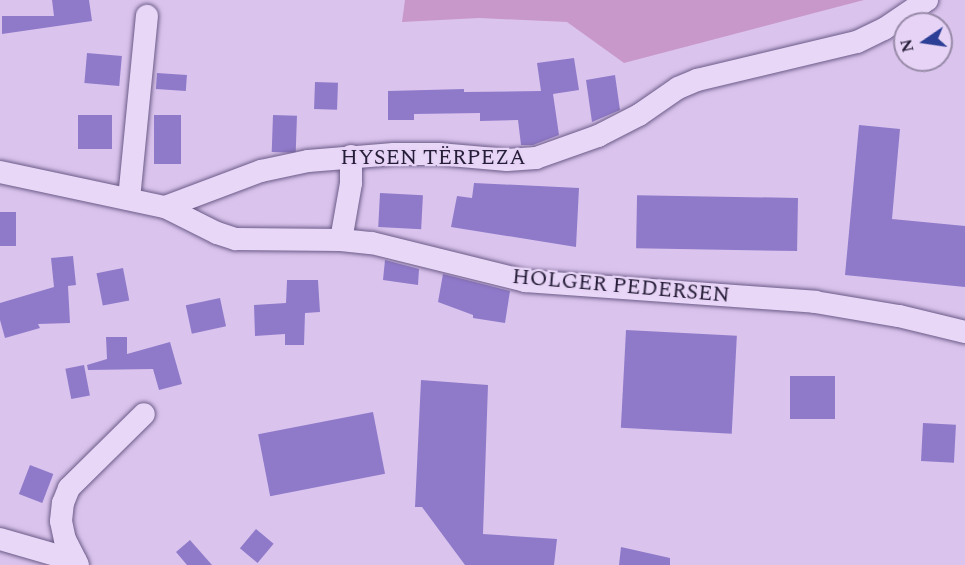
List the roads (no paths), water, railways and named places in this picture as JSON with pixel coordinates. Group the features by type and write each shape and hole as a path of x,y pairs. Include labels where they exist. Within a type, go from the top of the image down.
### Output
{"street":[{"name":"HYSEN TËRPEZA","path":"165,207 261,171 308,161 351,156 439,154 507,160 536,158 598,136 639,115 678,88 697,80 857,42 884,29 927,0"},
{"path":"129,199 147,15"},
{"path":"341,240 351,183 351,156"},
{"name":"HOLGER PEDERSEN","path":"0,172 165,207 217,234 236,239 341,240 405,250 525,281 815,302 899,316 965,332"},
{"path":"77,563 65,540 61,521 63,503 69,488 144,414"},
{"path":"0,539 77,563"}]}
